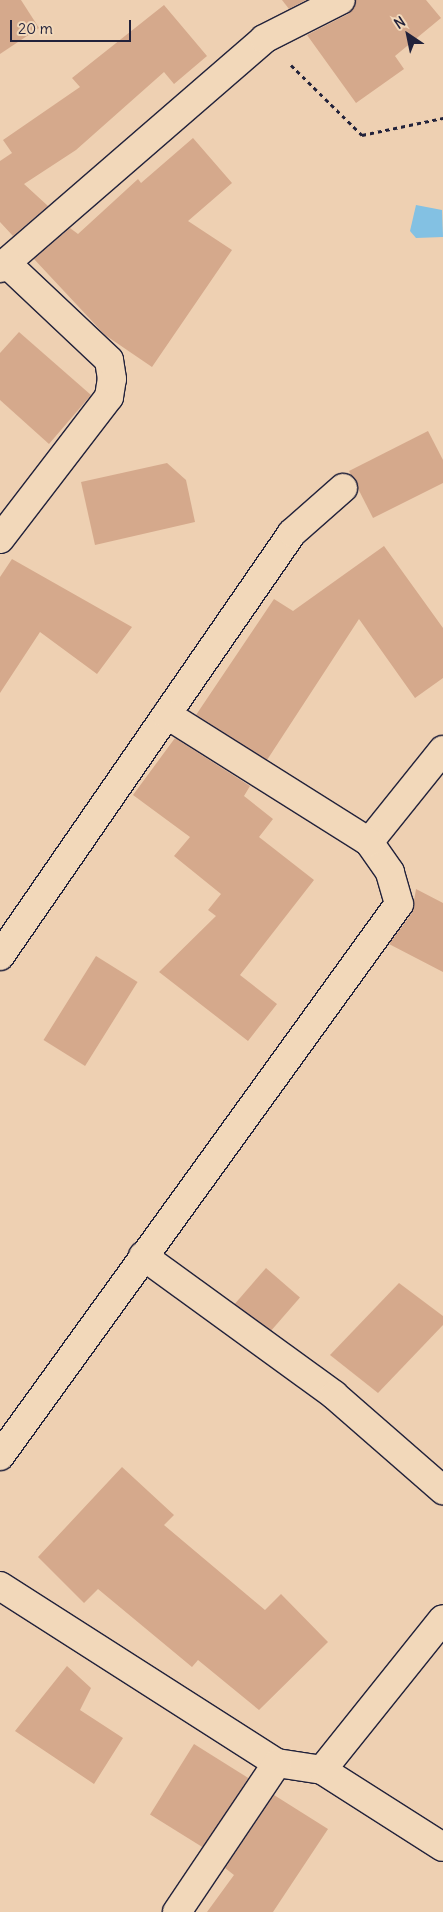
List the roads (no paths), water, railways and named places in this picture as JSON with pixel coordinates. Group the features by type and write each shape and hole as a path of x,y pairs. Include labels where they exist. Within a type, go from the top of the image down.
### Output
{"street":[{"path":"0,539 109,397 112,379 109,360 3,266 264,39 340,0"},
{"path":"0,956 292,533 343,488"},
{"path":"0,1456 399,904 390,872 369,842 167,715"},
{"path":"369,842 443,750"},
{"path":"143,1256 334,1395 443,1490"},
{"path":"0,1586 278,1764 322,1770 443,1847"},
{"path":"322,1770 443,1619"},
{"path":"177,1912 278,1764"}],"water":[{"path":"416,205 442,210 443,237 416,238 410,231"}]}
